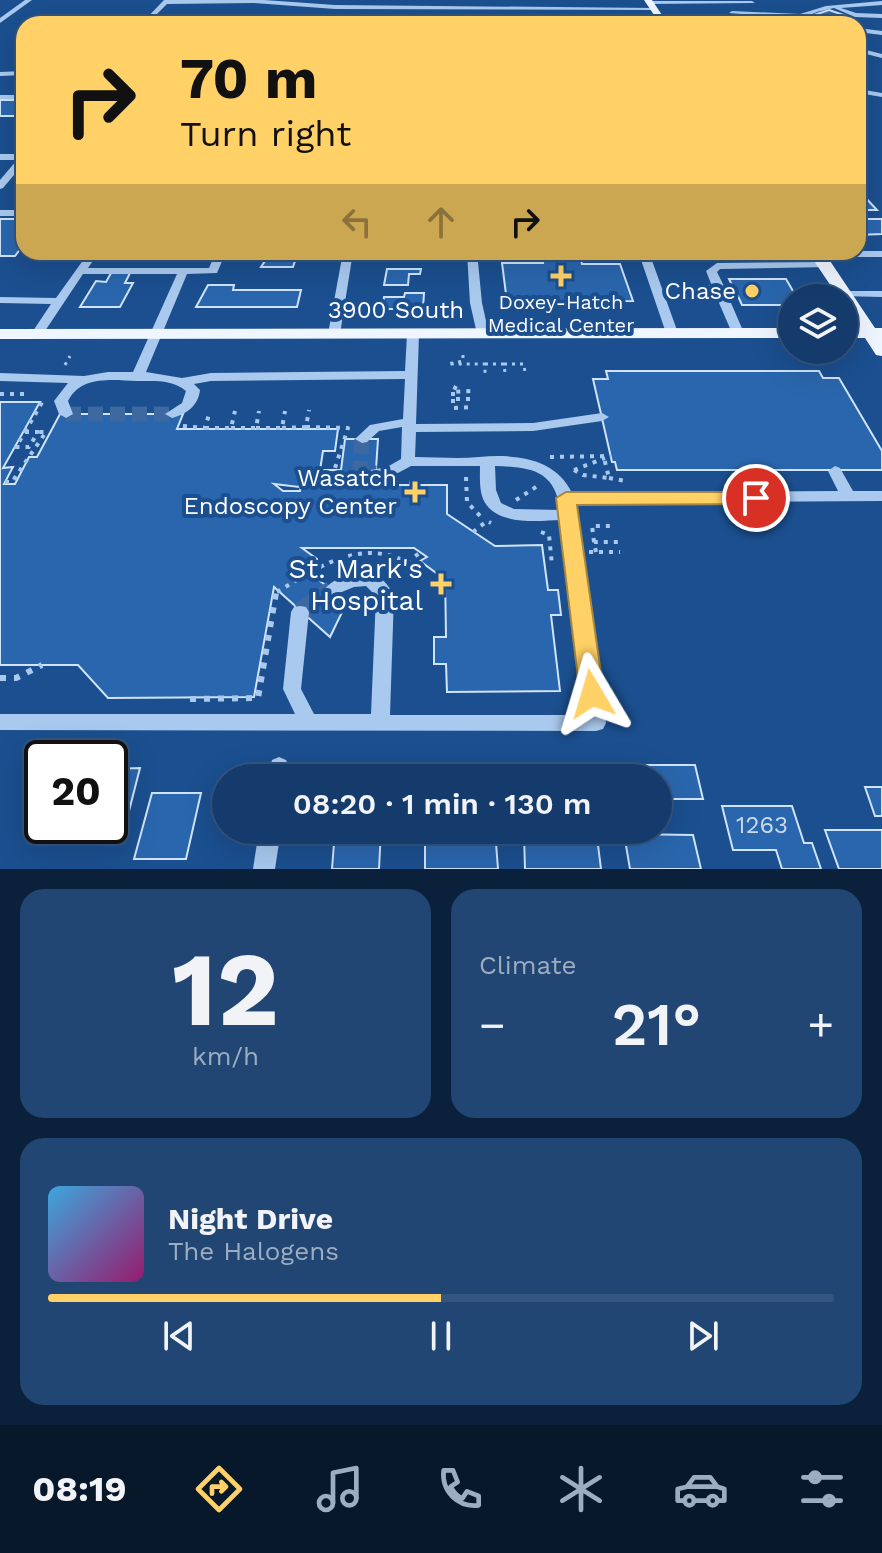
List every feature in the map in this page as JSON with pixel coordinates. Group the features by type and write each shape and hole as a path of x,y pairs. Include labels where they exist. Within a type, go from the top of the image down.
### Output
{"main road":[{"path":"821,260 837,284"},
{"path":"858,311 876,333 882,351"},
{"name":"3900 South","path":"0,334 778,333"}],"street":[{"path":"0,21 29,0"},
{"path":"152,16 166,1 254,1 348,7 655,10 712,16"},
{"path":"655,10 712,1 752,3"},
{"path":"809,16 833,7 882,3"},
{"path":"833,7 855,15 882,16"},
{"path":"866,31 882,33"},
{"path":"866,38 871,32"},
{"path":"0,186 16,167"},
{"path":"37,334 88,260"},
{"path":"80,271 213,271 218,260"},
{"path":"334,334 347,260"},
{"path":"473,260 476,303 483,334"},
{"path":"646,260 672,333"},
{"path":"738,333 711,271 717,266 785,260"},
{"path":"137,377 183,272"},
{"path":"858,294 882,294"},
{"path":"0,300 59,301"},
{"path":"408,461 413,334"},
{"path":"0,377 84,380 167,377 186,381 211,377 412,375"},
{"path":"66,414 61,401 65,392 84,380"},
{"path":"179,417 191,401 193,390 186,381"},
{"path":"362,439 375,428 410,425 547,426 602,417"},
{"path":"487,460 491,497 495,505 513,515 568,507 882,496"},
{"path":"0,722 596,723 568,507 560,482 538,467 518,461 408,461 391,471 376,473"},
{"path":"835,471 849,497"},
{"path":"332,590 353,579 363,579 382,588 385,595 380,722"},
{"path":"300,612 292,689 308,722"},
{"path":"264,869 268,844"}],"path":[{"path":"463,355 463,361 448,364 524,364 525,373"},
{"path":"485,364 485,373"},
{"path":"504,364 505,373"},
{"path":"471,391 454,389 453,408 471,407"},
{"path":"0,394 30,394"},
{"path":"38,432 29,447 16,447 45,394"},
{"path":"453,399 471,399"},
{"path":"306,427 309,410"},
{"path":"205,428 210,411"},
{"path":"231,428 235,411"},
{"path":"256,428 259,411"},
{"path":"282,428 285,411"},
{"path":"179,417 182,428 348,428 335,468"},
{"path":"5,482 12,482 46,432 25,432"},
{"path":"547,457 608,457"},
{"path":"608,457 609,478 583,475 574,470 608,457"},
{"path":"460,471 466,474 467,502 495,525"},
{"path":"514,501 544,483"},
{"path":"473,532 489,520"},
{"path":"615,526 592,526 594,542 598,552 620,552"},
{"path":"527,532 549,535 552,563 544,561"},
{"path":"594,542 618,542"},
{"path":"407,562 421,552"},
{"path":"190,699 258,698 276,593 349,553 384,553 407,562"},
{"path":"407,562 410,579"},
{"path":"0,678 16,678 42,665"}],"building":[{"path":"829,10 844,15 842,16 811,16"},
{"path":"0,100 16,100 16,116 0,116"},
{"path":"866,198 877,210 866,210"},
{"path":"0,219 16,219 16,255 0,256"},
{"path":"866,219 882,219 882,234 866,235"},
{"path":"266,260 307,260 295,261 293,267 261,267"},
{"path":"542,260 581,260 582,264 620,264 633,301 507,302 502,263 543,263"},
{"path":"387,269 421,269 420,274 409,274 408,285 384,285"},
{"path":"111,273 130,273 125,283 133,283 120,307 80,307 96,281 106,282"},
{"name":"Chase","path":"729,279 786,279 789,284 778,284 778,305 742,305 738,296 713,296 709,286 733,287"},
{"path":"208,285 234,285 233,290 301,290 297,307 196,307"},
{"path":"405,293 424,293 423,309 382,309 384,297 404,297"},
{"path":"606,371 819,371 823,378 839,378 882,451 882,470 617,470 615,462 612,462 593,379 608,379"},
{"path":"0,402 40,402 3,468 13,467 4,484 15,484 29,457 37,457 60,414 183,414 177,429 338,429 335,451 323,451 320,470 341,470 345,439 378,439 375,484 339,484 340,478 319,478 318,484 300,484 299,487 274,484 283,491 300,491 301,485 447,485 447,514 495,546 542,545 548,590 558,590 561,615 551,615 560,691 447,692 446,664 434,664 434,637 446,637 445,572 439,575 420,561 427,557 414,548 302,548 317,559 316,569 301,570 306,570 347,602 330,637 274,587 254,697 108,698 78,665 0,665"},
{"path":"672,765 695,765 703,799 672,799"},
{"path":"128,768 140,768 128,811"},
{"path":"865,787 882,787 882,816 875,816"},
{"path":"152,793 201,793 186,859 134,859"},
{"path":"722,806 792,806 804,843 812,843 821,869 782,869 776,850 733,850"},
{"path":"825,830 882,830 882,869 839,869"},
{"path":"672,835 693,835 701,869 630,869 626,844 672,844"},
{"path":"334,844 380,844 379,869 332,869"},
{"path":"425,844 496,844 498,869 425,869"},
{"path":"524,844 598,844 601,869 525,869"}],"tunnel":[{"path":"66,414 172,414"},
{"path":"362,439 360,466 364,472 376,473"},
{"path":"300,612 332,590 329,592"}],"place":[{"name":"Doxey-Hatch Medical Center","path":"561,276"},
{"name":"Chase","path":"752,291"},
{"name":"Wasatch Endoscopy Center","path":"415,492"},
{"name":"St. Mark's Hospital","path":"441,584"}],"route":[{"path":"592,694 566,498 756,498"}]}
